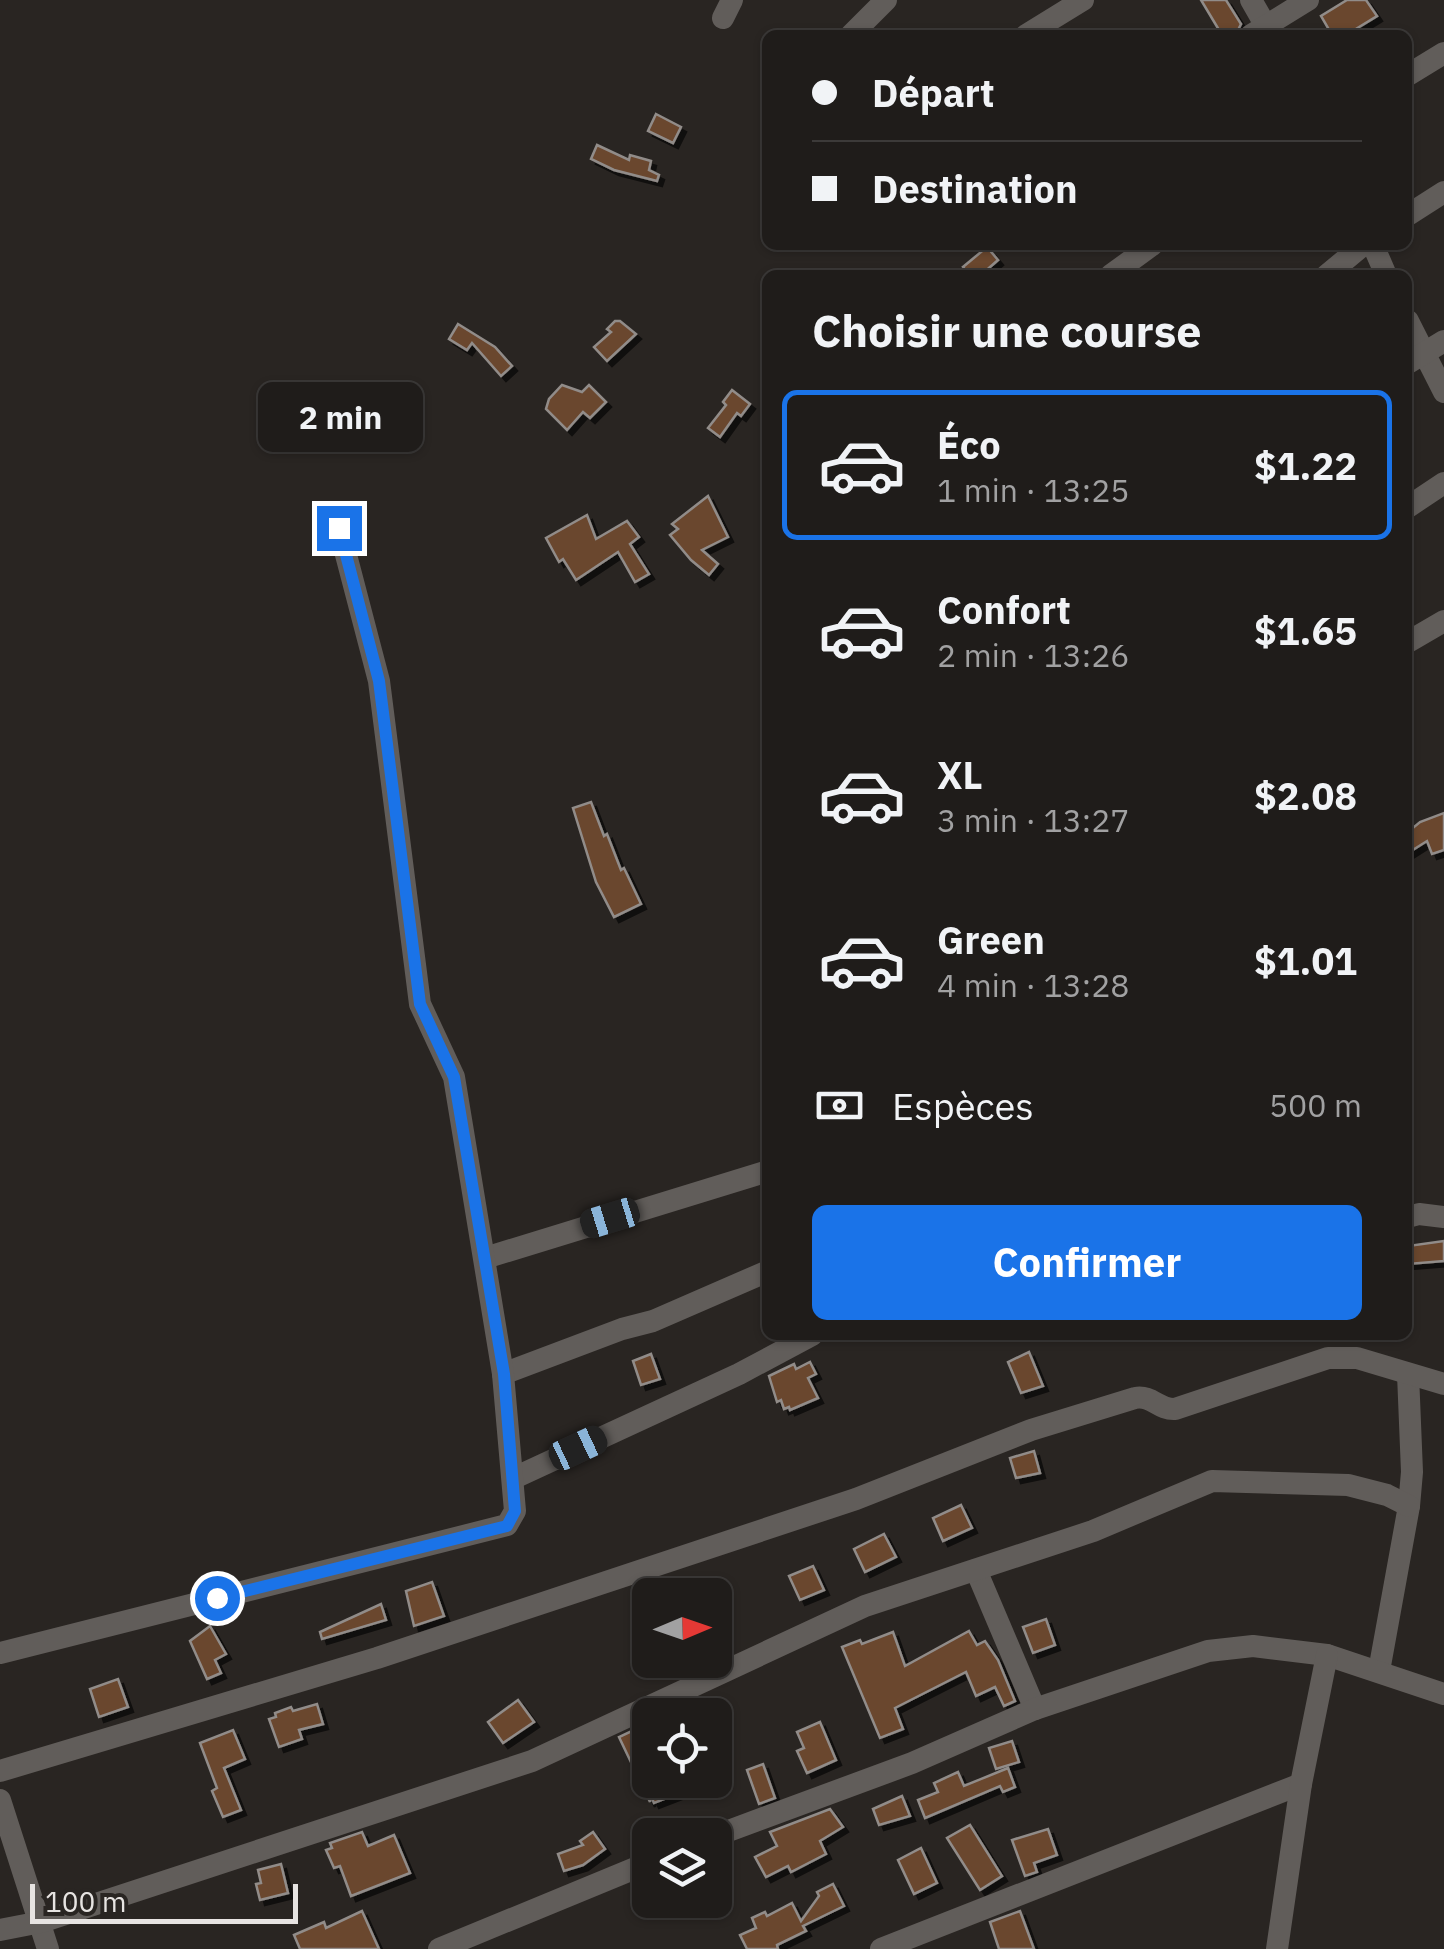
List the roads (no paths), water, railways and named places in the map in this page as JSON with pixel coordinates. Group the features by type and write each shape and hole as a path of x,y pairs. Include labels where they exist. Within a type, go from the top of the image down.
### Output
{"street":[{"path":"856,30 886,0"},
{"path":"1034,30 1083,0"},
{"path":"1251,0 1262,30"},
{"path":"1266,30 1308,0"},
{"path":"1412,72 1444,52"},
{"path":"1412,212 1444,192"},
{"path":"1117,270 1145,250"},
{"path":"1333,270 1356,250"},
{"path":"1412,328 1444,392"},
{"path":"1412,504 1444,483"},
{"path":"0,1652 507,1526 515,1511 504,1374 454,1077 420,1004 379,681 339,528"},
{"path":"1412,640 1444,621"},
{"path":"485,1258 762,1172"},
{"path":"1412,1216 1444,1217"},
{"path":"504,1374 622,1329 653,1322 762,1274"},
{"path":"514,1478 740,1374 803,1340"},
{"path":"0,1771 377,1658 856,1499 1031,1430 1135,1398 1144,1396 1168,1410 1174,1409 1328,1358 1357,1358 1444,1384"},
{"path":"1379,1671 1409,1506 1412,1472 1408,1374"},
{"path":"0,1930 41,1922 532,1761 827,1622 1093,1531 1212,1481 1348,1485 1387,1495 1409,1506"},
{"path":"976,1570 1035,1708"},
{"path":"732,1830 912,1763 1035,1708 1208,1651 1253,1646 1327,1655 1444,1694"},
{"path":"1277,1949 1301,1784 1327,1655"},
{"path":"881,1949 1301,1784"},
{"path":"0,1800 48,1949"},
{"path":"438,1949 632,1869"}]}
